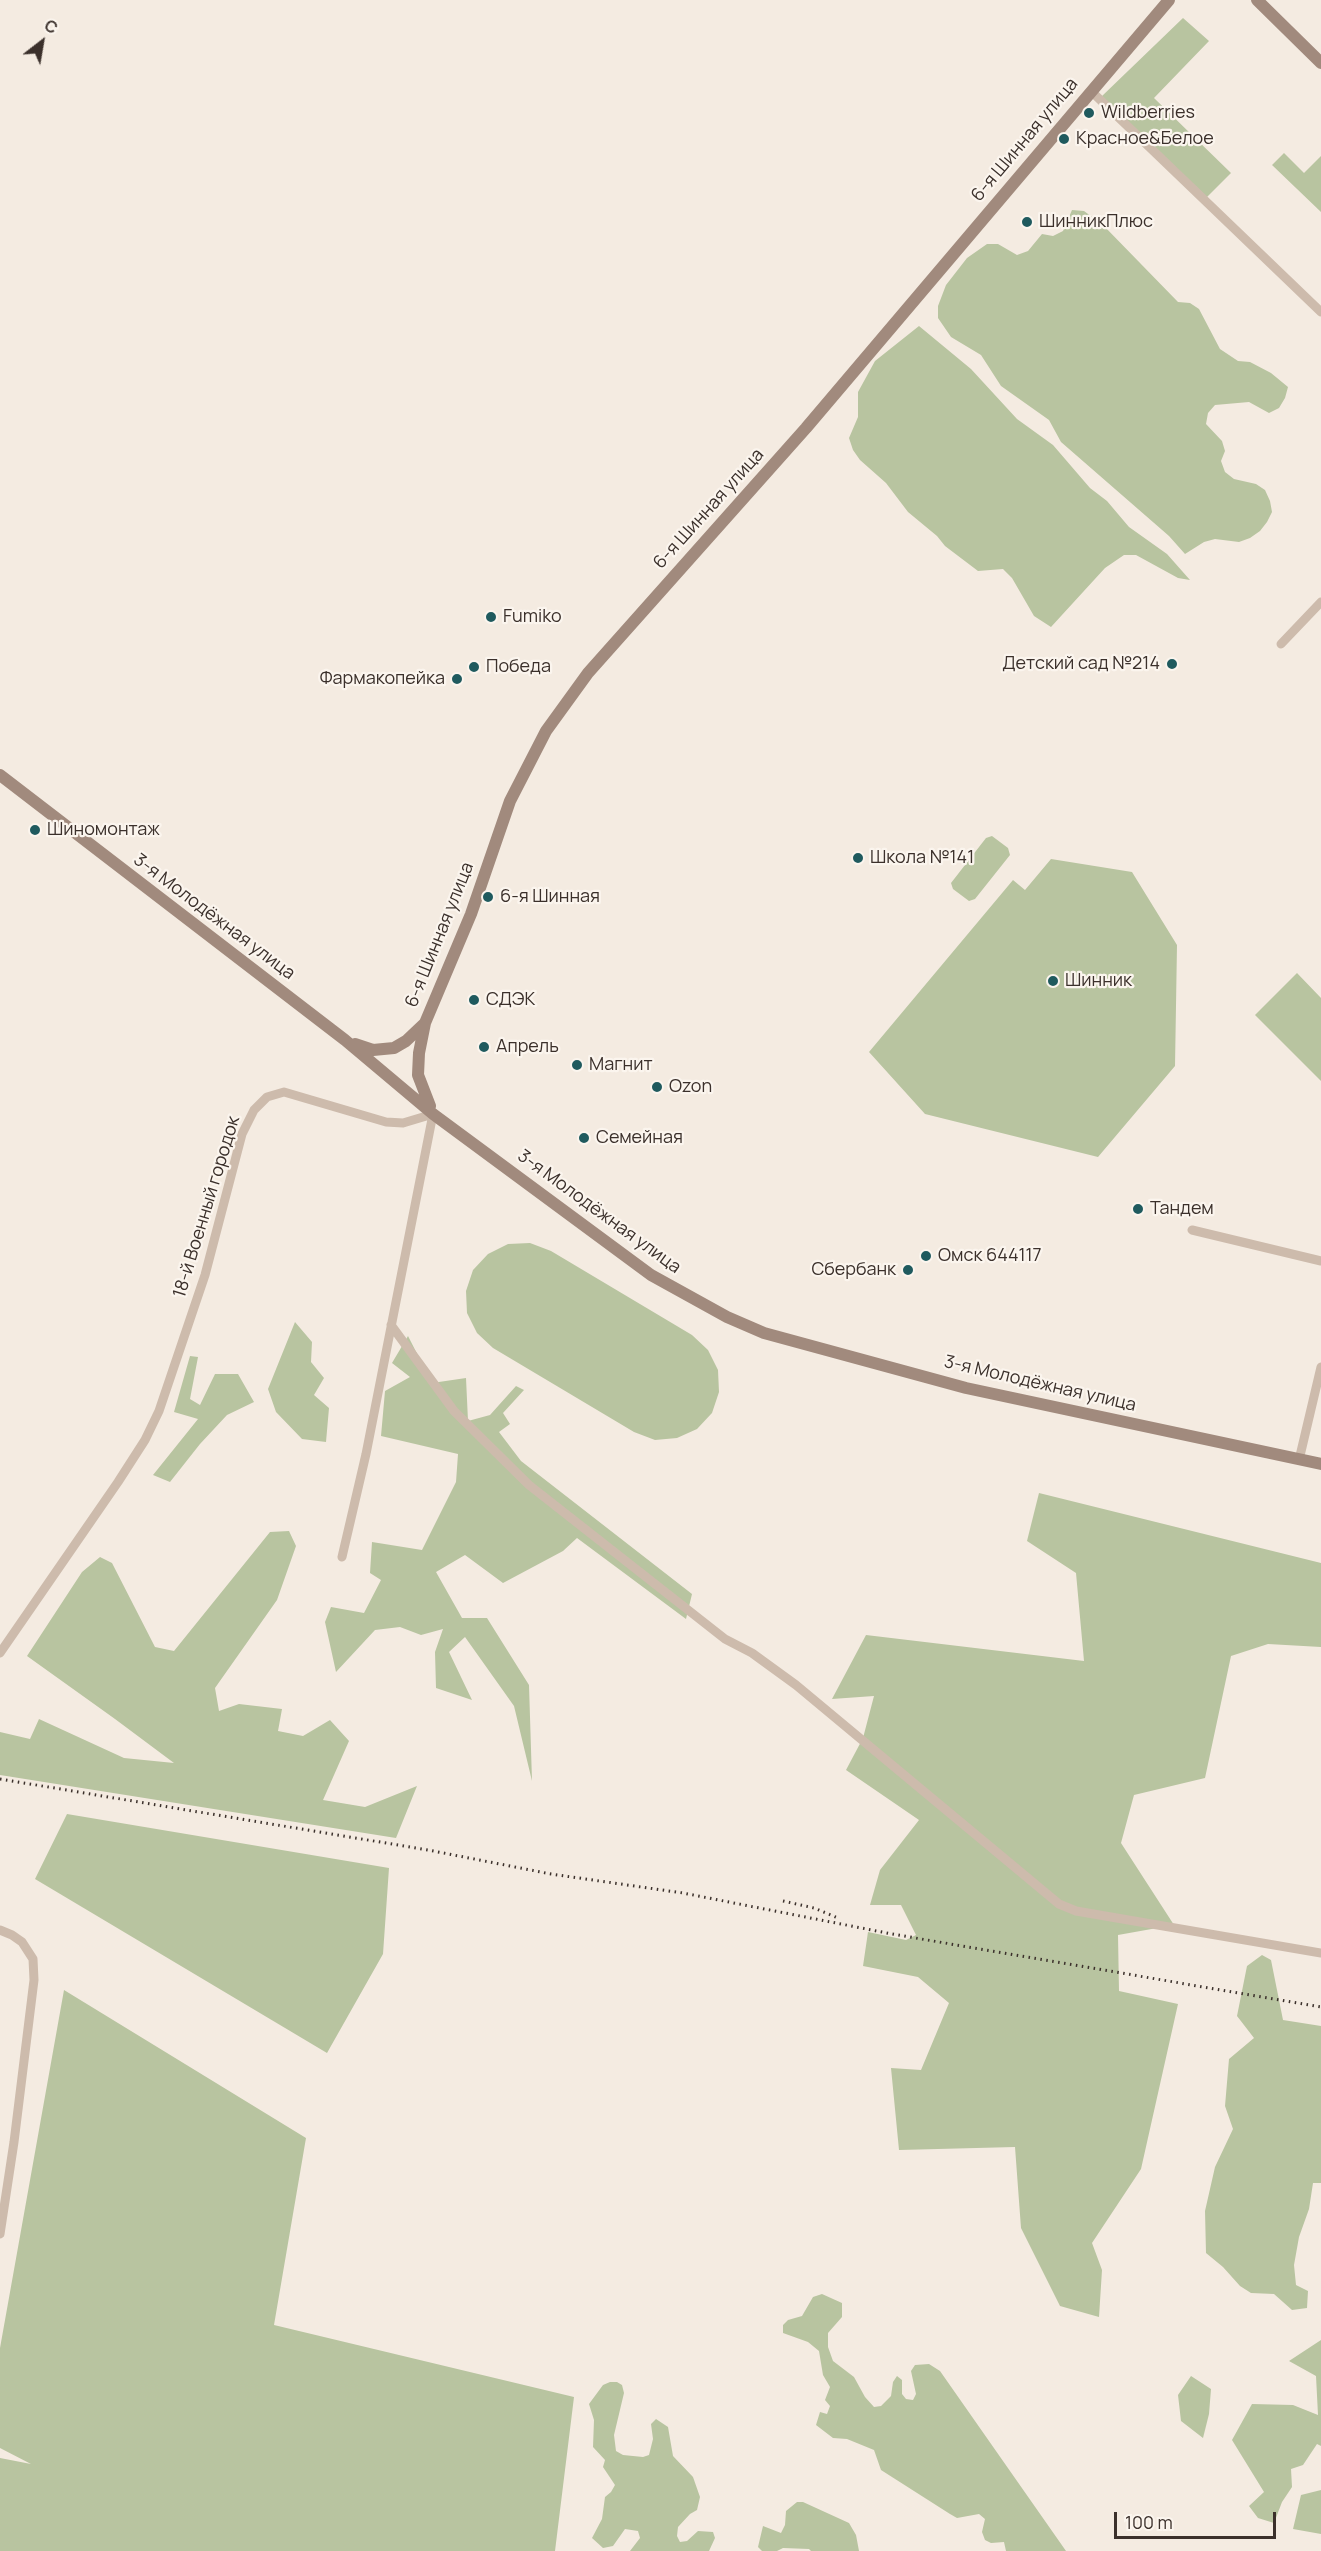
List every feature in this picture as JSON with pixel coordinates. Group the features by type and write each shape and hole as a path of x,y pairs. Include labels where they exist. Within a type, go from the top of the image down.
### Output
{"main road":[{"name":"6-я Шинная улица","path":"433,1114 418,1075 419,1053 425,1023 471,914 510,801 539,743 562,708 595,665 806,428 1169,0"},
{"path":"1257,0 1321,63"},
{"name":"3-я Молодёжная улица","path":"0,776 345,1040 433,1114 651,1275 727,1317 764,1333 966,1388 1321,1464"},
{"path":"345,1040 373,1050 394,1048 406,1041 425,1023"}],"street":[{"path":"1091,91 1321,312"},
{"path":"1281,644 1321,602"},
{"name":"18-й Военный городок","path":"0,1653 118,1482 145,1440 159,1411 206,1275 242,1134 254,1110 267,1097 284,1092 386,1122 403,1123 433,1114"},
{"path":"342,1557 366,1454 433,1114"},
{"path":"1192,1230 1321,1258"},
{"path":"391,1325 454,1412 529,1485 725,1639 752,1653 796,1685 1059,1904 1076,1911 1321,1953"},
{"path":"1299,1460 1321,1367"},
{"path":"0,1930 12,1935 27,1950 33,1959 34,1980 0,2234"}],"green space":[{"path":"1183,18 1209,41 1154,98 1231,173 1207,197 1101,97"},
{"path":"1284,153 1304,173 1321,156 1321,212 1272,165"},
{"path":"1072,210 1084,211 1103,225 1178,302 1190,303 1199,309 1220,349 1238,361 1250,362 1271,373 1288,387 1279,408 1269,413 1249,402 1215,405 1208,413 1206,424 1222,441 1225,451 1221,461 1225,472 1234,479 1256,484 1265,490 1270,501 1272,512 1267,522 1250,538 1239,542 1215,539 1204,542 1185,554 1169,536 1061,442 1049,420 1001,386 981,355 951,337 938,318 938,306 946,285 967,258 987,244 998,244 1017,255 1028,251 1042,234 1053,236 1063,231"},
{"path":"919,326 971,369 1017,419 1053,445 1090,488 1107,501 1129,527 1167,554 1190,580 1178,578 1136,555 1124,555 1105,568 1051,627 1034,616 1012,578 1003,569 978,571 945,546 937,536 908,512 886,483 860,460 849,438 858,417 858,392 875,361"},
{"path":"992,836 1008,848 1010,855 975,899 969,901 953,889 951,883 986,838"},
{"name":"Шинник","path":"1051,859 1132,872 1177,945 1175,1066 1098,1157 925,1114 869,1052 1013,880 1025,890"},
{"path":"1297,973 1321,998 1321,1081 1255,1015"},
{"path":"530,1243 551,1251 692,1335 708,1350 718,1370 719,1392 712,1413 697,1429 677,1438 655,1440 634,1432 493,1348 477,1333 467,1313 466,1291 473,1270 488,1254 508,1244"},
{"path":"295,1322 312,1342 311,1362 324,1378 314,1395 329,1408 326,1442 302,1439 276,1412 268,1389"},
{"path":"408,1336 432,1383 466,1378 468,1421 490,1415 516,1386 524,1390 503,1413 510,1424 499,1432 521,1461 692,1594 686,1619 577,1538 563,1551 503,1583 465,1555 436,1572 462,1618 487,1618 529,1685 532,1781 514,1706 465,1637 449,1652 472,1700 436,1688 435,1652 443,1629 421,1635 400,1627 375,1630 336,1672 325,1622 331,1607 364,1613 381,1580 370,1573 372,1542 422,1550 456,1482 458,1454 381,1436 385,1391 410,1377 392,1363"},
{"path":"190,1356 198,1357 190,1399 200,1405 215,1374 238,1374 254,1402 227,1415 170,1482 153,1475 198,1419 174,1412"},
{"path":"1039,1493 1321,1563 1321,1647 1268,1644 1231,1656 1205,1778 1134,1795 1121,1843 1174,1925 1118,1935 1119,1991 1178,2004 1141,2169 1092,2243 1102,2270 1099,2317 1060,2306 1021,2228 1015,2147 899,2150 891,2068 921,2070 949,2003 918,1977 863,1966 868,1932 906,1940 916,1935 901,1905 870,1905 880,1870 919,1820 846,1770 863,1738 874,1696 832,1699 866,1635 1084,1661 1076,1573 1027,1541"},
{"path":"289,1531 296,1546 277,1600 215,1688 219,1711 239,1704 282,1709 278,1731 303,1736 330,1720 349,1741 323,1800 365,1807 417,1786 396,1838 0,1775 0,1732 30,1739 39,1719 124,1758 174,1763 27,1656 82,1572 100,1557 112,1563 155,1647 174,1651 270,1532"},
{"path":"67,1814 389,1868 383,1954 327,2053 35,1879"},
{"path":"1262,1955 1271,1960 1283,2020 1321,2026 1321,2183 1313,2183 1309,2209 1299,2237 1294,2265 1296,2285 1308,2291 1307,2308 1292,2310 1274,2294 1251,2293 1240,2286 1206,2253 1205,2211 1215,2167 1233,2129 1225,2106 1229,2059 1254,2038 1237,2016 1247,1966"},
{"path":"64,1990 306,2138 274,2325 574,2397 555,2551 0,2551 0,2458 31,2464 0,2448 0,2348"},
{"path":"822,2294 842,2303 842,2317 828,2333 828,2347 833,2361 854,2377 865,2397 874,2407 881,2406 891,2396 893,2382 897,2376 902,2380 902,2394 906,2399 913,2400 916,2394 911,2371 915,2365 929,2364 940,2371 1066,2551 1006,2551 1004,2542 991,2543 985,2540 982,2532 985,2519 979,2514 957,2518 881,2470 874,2450 847,2439 833,2438 816,2425 820,2412 827,2414 830,2406 825,2400 830,2387 823,2375 819,2351 808,2342 783,2333 783,2325 788,2320 802,2316 813,2297"},
{"path":"1321,2340 1321,2446 1317,2444 1303,2465 1291,2469 1292,2487 1282,2502 1274,2523 1258,2518 1249,2506 1264,2492 1232,2440 1252,2404 1293,2405 1318,2415 1316,2376 1289,2361"},
{"path":"1191,2376 1211,2389 1209,2414 1203,2438 1181,2421 1178,2395"},
{"path":"610,2382 622,2385 624,2393 614,2435 616,2451 623,2455 643,2457 649,2455 653,2439 651,2424 656,2419 668,2427 673,2456 693,2477 700,2497 697,2510 678,2527 677,2536 680,2542 687,2541 698,2531 713,2532 715,2538 709,2551 630,2551 640,2538 638,2531 625,2529 613,2546 603,2548 592,2538 602,2519 605,2497 615,2485 603,2467 605,2460 593,2447 594,2420 589,2404 603,2385"},
{"path":"1321,2490 1321,2534 1293,2529 1301,2495"},
{"path":"797,2502 803,2502 849,2523 856,2535 859,2551 811,2551 783,2548 777,2551 762,2551 758,2547 763,2526 781,2533 785,2525 786,2511"}],"railway":[{"path":"0,1779 428,1850 551,1874 683,1893 892,1934 1321,2007"},
{"path":"783,1901 814,1908 838,1918"}],"place":[{"name":"Wildberries","path":"1089,113"},
{"name":"Красное&Белое","path":"1064,139"},
{"name":"ШинникПлюс","path":"1027,222"},
{"name":"Fumiko","path":"491,617"},
{"name":"Детский сад №214","path":"1172,664"},
{"name":"Победа","path":"474,667"},
{"name":"Фармакопейка","path":"457,679"},
{"name":"Шиномонтаж","path":"35,830"},
{"name":"Школа №141","path":"858,858"},
{"name":"6-я Шинная","path":"488,897"},
{"name":"Шинник","path":"1053,981"},
{"name":"СДЭК","path":"474,1000"},
{"name":"Апрель","path":"484,1047"},
{"name":"Магнит","path":"577,1065"},
{"name":"Ozon","path":"657,1087"},
{"name":"Семейная","path":"584,1138"},
{"name":"Тандем","path":"1138,1209"},
{"name":"Омск 644117","path":"926,1256"},
{"name":"Сбербанк","path":"908,1270"}]}
